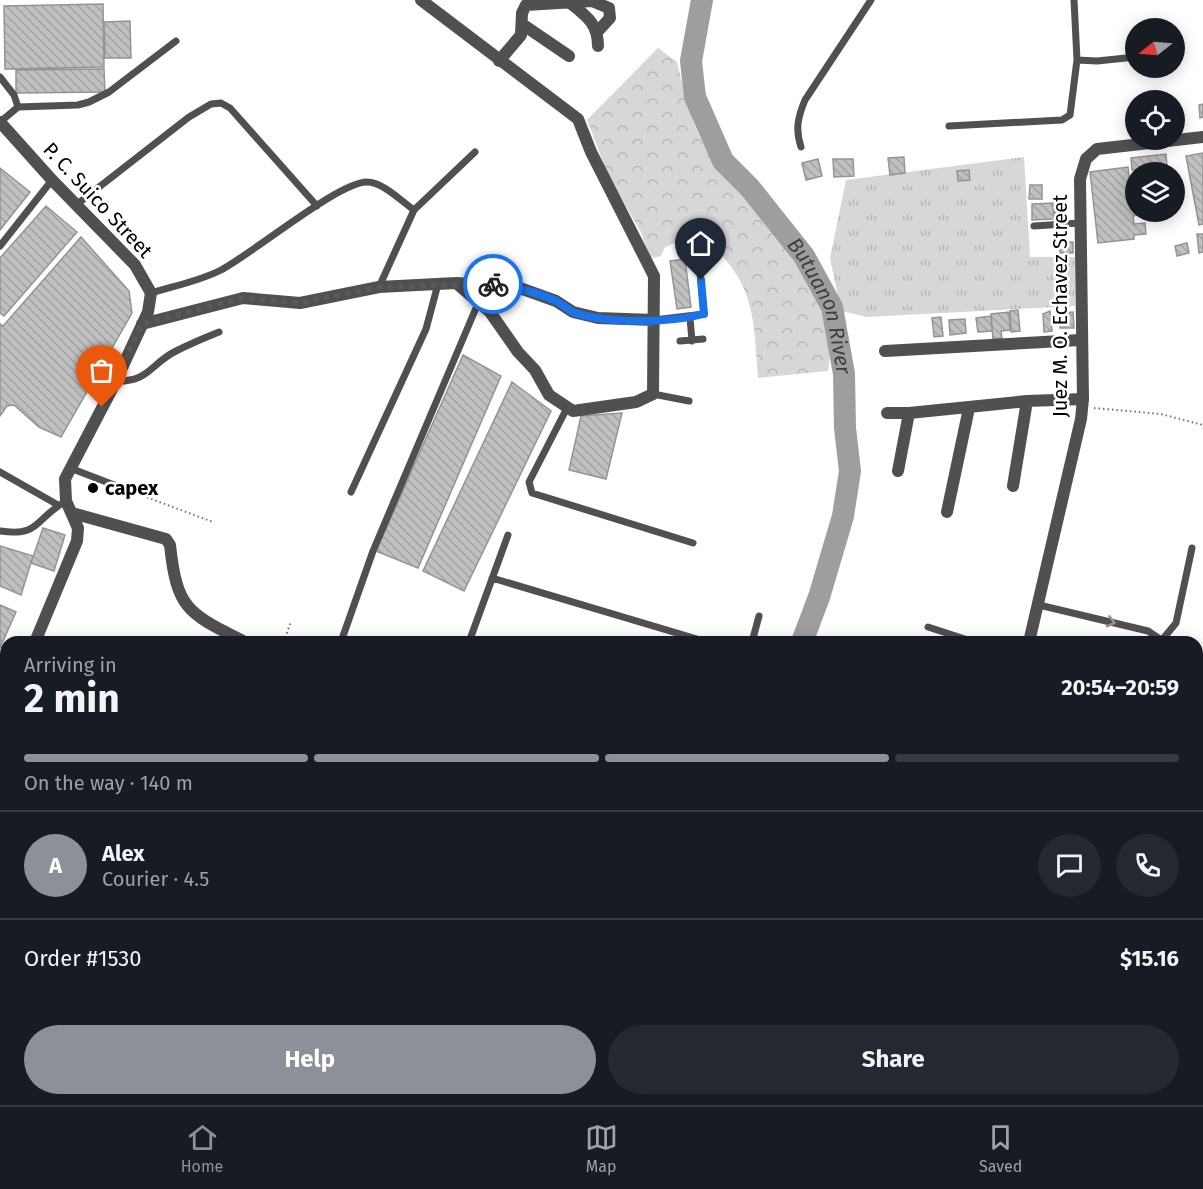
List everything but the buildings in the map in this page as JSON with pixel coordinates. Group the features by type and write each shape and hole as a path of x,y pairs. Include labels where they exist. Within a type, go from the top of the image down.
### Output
{"street":[{"path":"421,0 578,119 613,197 654,276 653,394 636,402 573,411 567,408 549,395 528,361 518,352 490,312 456,283"},
{"path":"499,61 521,35 522,13 526,5 591,1 609,8 610,18 598,32"},
{"path":"569,2 585,15 598,32 598,46"},
{"path":"522,24 569,56"},
{"name":"P. C. Suico Street","path":"0,122 52,180 135,265 151,293"},
{"name":"Juez M. O. Echavez Street","path":"1031,636 1083,403 1080,339 1080,223 1081,174 1086,159 1094,150 1203,136"},
{"path":"142,324 243,298 300,303 379,287 456,283 492,283 517,287 556,301 573,312 598,318 654,320"},
{"path":"41,636 77,540 78,528 72,513 62,503 65,479 116,381 151,302 151,293"},
{"path":"885,351 1080,339"},
{"path":"887,413 969,408 1027,401 1083,403"},
{"path":"1013,486 1027,401"},
{"path":"947,512 969,408"},
{"path":"898,471 909,413"},
{"path":"72,513 165,539 171,545 180,598 189,610 234,636"}],"lane":[{"path":"801,147 797,134 798,117 805,100 871,0"},
{"path":"949,126 1062,120 1070,115 1077,60 1074,0"},
{"path":"0,122 18,107 78,105 89,102 109,92 176,42"},
{"path":"1077,60 1125,58"},
{"path":"0,77 14,95 18,107"},
{"path":"76,205 189,117 211,104 221,103 230,108 245,124 317,206"},
{"path":"379,287 414,210 475,152"},
{"path":"0,246 52,180"},
{"path":"151,293 219,271 317,206 354,186 367,182 380,186 414,210"},
{"path":"1034,226 1080,223"},
{"path":"654,320 690,318 704,314 699,262"},
{"path":"351,492 426,329 438,284"},
{"path":"343,636 373,551 478,301"},
{"path":"690,318 692,340"},
{"path":"116,381 130,381 142,377 174,352 219,332"},
{"path":"680,341 703,339"},
{"path":"653,394 689,401"},
{"path":"567,408 529,482 532,493 693,543"},
{"path":"70,468 122,488"},
{"path":"0,472 62,503"},
{"path":"0,531 20,534 28,532 46,513 62,503"},
{"path":"471,636 508,535"},
{"path":"1167,636 1176,623 1192,548"},
{"path":"492,578 687,636"},
{"path":"1039,605 1148,631 1156,636"},
{"path":"754,636 759,616"},
{"path":"928,627 956,636"}],"path":[{"path":"1083,403 1161,414 1203,425"},
{"path":"122,488 213,522"},
{"path":"286,636 291,621"}],"green space":[{"path":"658,48 677,62 692,117 710,155 718,167 749,195 793,249 821,295 830,331 828,371 758,378 752,313 747,296 730,265 697,232 664,248 661,256 653,258 647,253 642,234 608,175 587,120"},
{"path":"1024,157 1030,257 1075,257 1075,306 867,317 841,311 830,258 846,180"}],"waterway":[{"name":"Butuanon River","path":"702,0 691,61 695,97 723,161 750,188 804,256 832,307 844,374 845,428 850,471 843,516 819,597 804,636"}],"way so far":[{"path":"102,407 142,324 243,298 300,303 379,287 456,283 493,284"}],"place":[{"name":"capex","path":"93,488"}],"route":[{"path":"493,284 517,287 556,301 573,312 598,318 654,320 690,318 704,314 701,280"}]}
